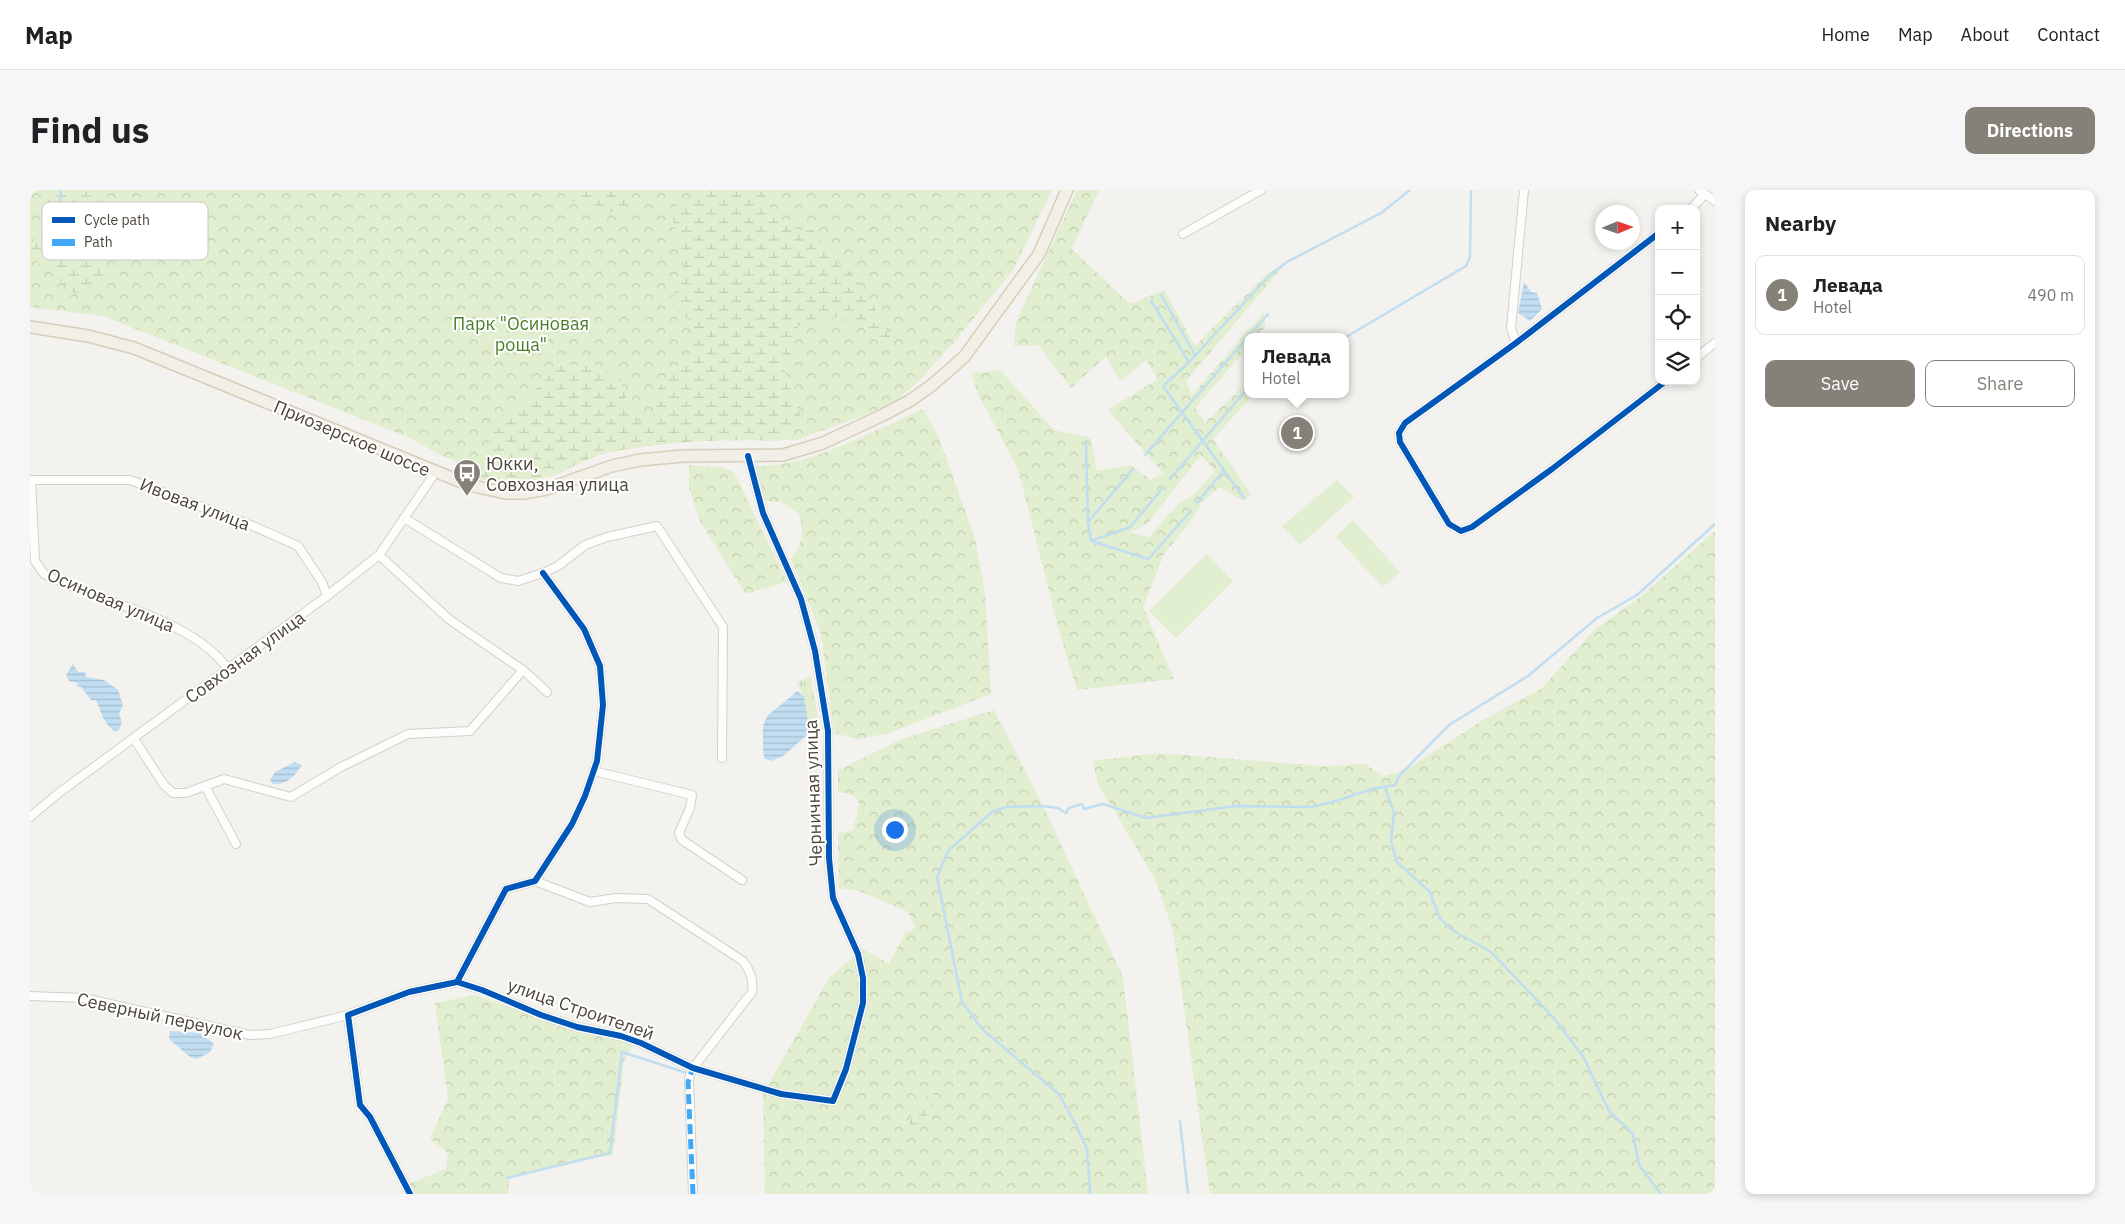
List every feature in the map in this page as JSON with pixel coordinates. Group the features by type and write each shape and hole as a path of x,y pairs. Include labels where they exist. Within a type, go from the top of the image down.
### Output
{"main road":[{"name":"Приозерское шоссе","path":"30,327 88,336 157,357 435,473 486,491 524,492 547,489 612,466 640,460 683,456 783,454 823,443 911,400 932,385 964,357 1038,254 1067,190"}],"street":[{"path":"1183,234 1261,190"},
{"path":"1516,343 1511,328 1524,190"},
{"path":"1694,205 1702,192 1715,201"},
{"path":"1655,236 1516,343 1405,424 1399,432 1400,442 1448,524 1461,531 1472,527 1552,469 1661,385"},
{"path":"1700,355 1715,343"},
{"name":"Черничная улица","path":"748,456 763,513 801,599 815,651 828,731 829,858 833,898 858,954 863,978 863,1003 846,1069 833,1101"},
{"name":"Совхозная улица","path":"30,815 327,596 379,555 435,473"},
{"name":"Ивовая улица","path":"31,480 130,480 253,526 298,546 322,582 327,596"},
{"name":"Осиновая улица","path":"31,480 35,561 44,574 184,631 212,650 228,668"},
{"path":"404,518 501,578 518,581 558,566 585,545 607,537 657,526 724,627 722,758"},
{"path":"379,555 450,620 523,670 547,692"},
{"path":"535,881 572,824 594,771 603,705 600,666 580,622 543,573"},
{"path":"134,738 164,785 173,793 186,793 224,779 291,797 341,767 408,734 470,731 523,670"},
{"path":"594,771 614,778 692,795 690,808 679,832 682,840 742,880"},
{"path":"205,786 236,844"},
{"path":"457,982 506,889 535,881 590,902 616,898 648,898 742,961 750,973 753,986 752,992 693,1068 688,1082 693,1194"},
{"name":"улица Строителей","path":"457,982 568,1024 621,1036 641,1043 693,1068 781,1094 833,1101"},
{"name":"Северный переулок","path":"30,996 83,998 250,1035 270,1034 348,1015 409,992 457,982"},
{"path":"348,1015 360,1105 370,1117 410,1194"}],"green space":[{"name":"Парк \"Осиновая роща\"","path":"30,190 1052,190 1013,270 956,340 915,385 890,405 797,440 715,439 637,447 602,454 550,476 523,483 477,479 453,459 444,457 410,438 103,316 30,307"},
{"path":"38,190 102,190 104,202 42,202 42,207"},
{"path":"565,190 621,190 634,201 618,213 604,211 580,205 568,196"},
{"path":"701,190 763,190 774,218 799,230 813,230 839,263 860,281 902,358 870,330 840,316 814,326 798,326 784,369 802,420 791,428 781,441 737,440 671,443 605,453 549,477 531,481 477,479 474,472 487,457 492,422 525,400 560,365 593,364 620,377 630,412 641,423 653,416 659,387 670,373 693,353 694,325 671,304 684,261 670,208 700,200"},
{"path":"1077,190 1099,190 1072,249 1130,304 1164,290 1195,346 1269,272 1287,262 1186,381 1192,395 1244,335 1244,352 1195,408 1205,423 1244,385 1244,398 1250,398 1213,439 1251,494 1243,501 1220,487 1201,503 1195,516 1164,554 1143,607 1174,679 1077,690 1058,627 1018,469 979,396 971,373 1000,370 1054,430 1091,438 1097,471 1130,465 1151,480 1163,473 1108,410 1158,379 1146,360 1120,381 1106,356 1071,388 1038,345 1014,346 1016,322","holes":["1201,455 1215,471 1193,496 1180,502 1149,537 1129,533 1147,524"]},
{"path":"42,229 42,260 94,260 102,265 103,276 83,291 74,293 47,268 31,259 30,245"},
{"path":"1264,312 1265,327 1260,333 1246,333"},
{"path":"923,409 937,433 975,538 985,594 991,694 889,733 857,739 834,733 821,634 791,559 802,538 799,514 781,502 765,501 755,466 775,465 818,455 863,437"},
{"path":"689,465 723,468 734,472 787,582 745,594 700,521 689,488"},
{"path":"1337,480 1354,497 1300,545 1282,526"},
{"path":"1353,520 1400,572 1383,587 1336,537"},
{"path":"1715,531 1715,1194 1210,1194 1173,930 1155,879 1098,784 1093,761 1157,753 1325,766 1365,764 1384,776 1407,769 1483,720 1542,688 1595,629 1639,598"},
{"path":"1207,554 1233,581 1176,638 1149,611"},
{"path":"811,677 820,730 819,737 815,737 810,729 798,681"},
{"path":"994,710 1043,806 1123,977 1148,1194 765,1194 763,1094 829,978 863,949 889,964 906,931 911,932 915,927 908,912 859,891 839,888 838,834 853,830 859,803 854,796 838,792 838,770 902,739"},
{"path":"474,995 581,1031 633,1044 624,1062 613,1155 588,1158 509,1177 508,1194 416,1194 408,1184 446,1169 448,1153 430,1139 448,1099 435,1003"},
{"path":"930,1093 935,1096 934,1105 915,1131 909,1127 912,1113"}],"water":[{"path":"1524,282 1531,292 1537,293 1542,309 1530,321 1518,313"},
{"path":"73,664 78,672 85,672 86,677 104,680 118,690 123,705 119,714 122,722 119,730 114,731 107,724 96,700 91,700 81,687 76,686 78,683 69,681 66,675"},
{"path":"797,691 804,696 809,730 807,735 783,756 771,761 764,758 764,723 771,712"},
{"path":"295,762 302,765 293,776 282,783 273,784 270,780 275,772"},
{"path":"170,1031 200,1033 214,1044 210,1052 197,1059 190,1057 169,1039"}],"waterway":[{"path":"60,202 61,190"},
{"path":"1189,362 1270,275 1287,262 1381,213 1410,190"},
{"path":"1349,335 1466,266 1470,257 1471,190"},
{"path":"1161,295 1195,355"},
{"path":"1151,301 1189,362 1163,386 1244,498"},
{"path":"1251,333 1268,314"},
{"path":"1145,455 1244,342"},
{"path":"1170,479 1244,393"},
{"path":"1086,443 1088,522 1091,541 1148,559 1191,511"},
{"path":"1088,522 1133,469"},
{"path":"1197,503 1224,470"},
{"path":"1091,541 1130,527 1162,489"},
{"path":"1090,1194 1087,1149 1059,1094 983,1030 962,1002 937,877 948,851 992,812 1006,807 1043,806 1058,808 1066,813 1069,808 1082,804 1084,809 1103,804 1146,818 1236,806 1311,807 1372,789 1395,785 1399,776 1449,725 1528,676 1597,618 1637,595 1715,524"},
{"path":"1385,787 1394,813 1391,842 1397,862 1430,892 1439,917 1452,930 1491,952 1554,1018 1584,1058 1609,1111 1633,1134 1639,1165 1661,1194"},
{"path":"507,1178 610,1153 622,1052 687,1073"},
{"path":"1180,1121 1188,1194"}],"marked path":[{"path":"693,1068 688,1082 693,1194"}],"cycle path":[{"path":"1655,236 1516,343 1405,423 1399,433 1400,442 1449,524 1461,531 1472,527 1552,469 1661,385"},
{"path":"457,982 577,1027 621,1036 641,1043 693,1068 781,1094 833,1101 846,1069 863,1003 863,978 858,954 833,898 829,858 828,731 815,651 801,599 763,513 748,456"},
{"path":"410,1194 370,1117 360,1105 348,1015 409,992 457,982 506,889 535,881 572,824 585,796 597,761 603,705 600,666 584,629 543,573"}],"place":[{"name":"Левада","path":"1297,433"},
{"name":"Юкки, Совхозная улица","path":"467,497"}]}
